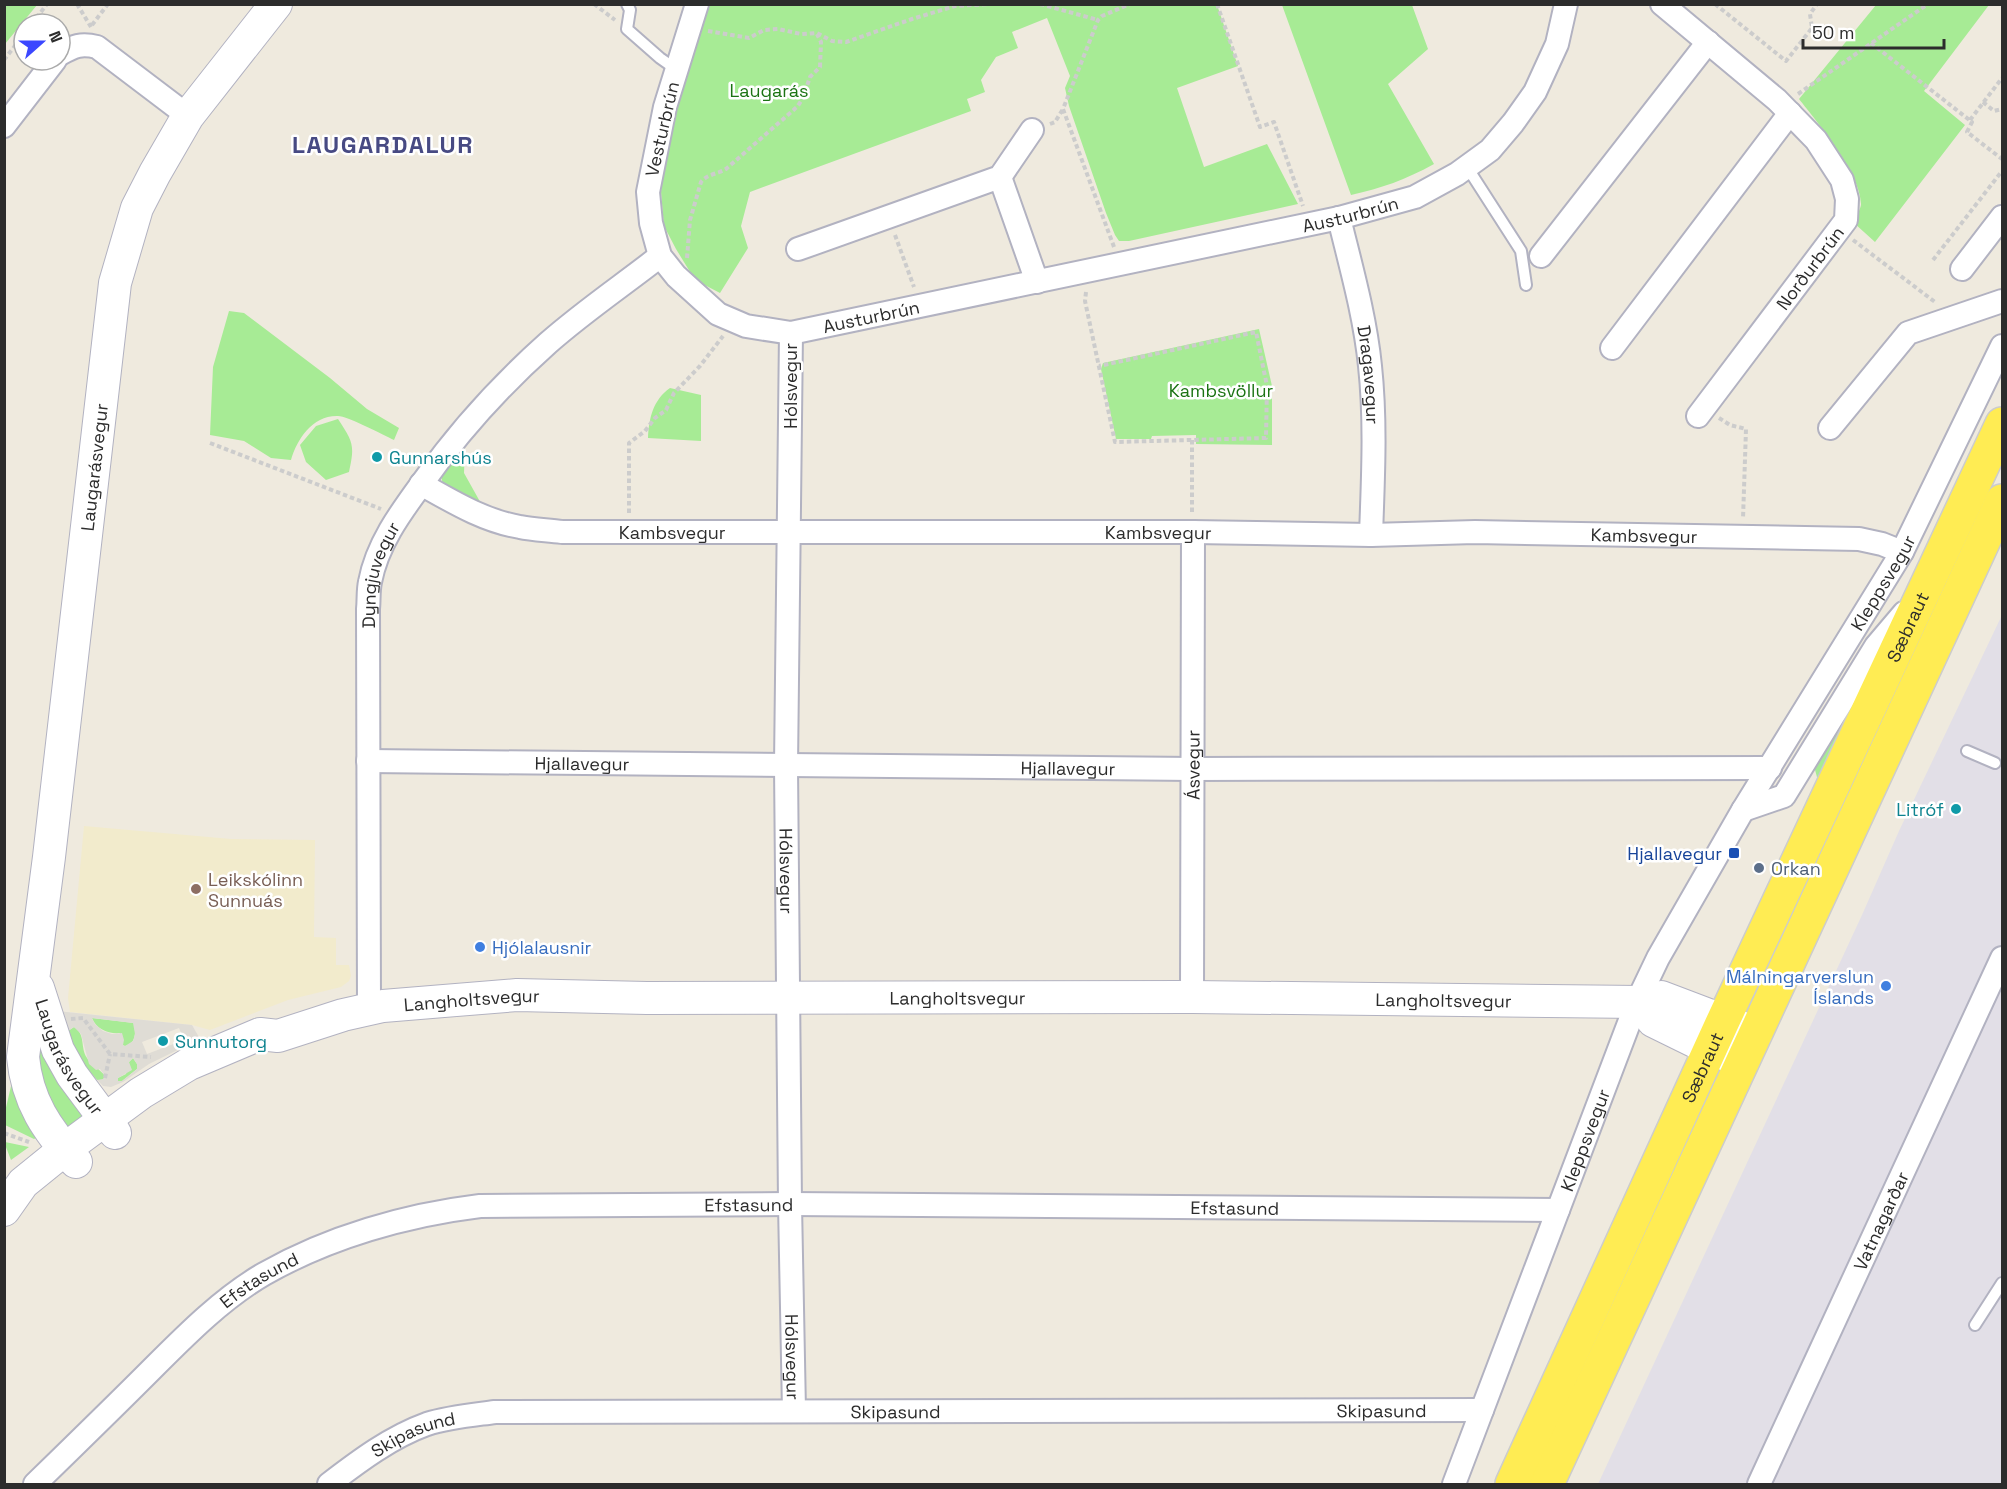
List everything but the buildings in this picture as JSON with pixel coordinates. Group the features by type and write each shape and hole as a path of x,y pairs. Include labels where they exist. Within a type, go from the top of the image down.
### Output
{"main road":[{"name":"Sæbraut","path":"1512,1485 1717,1035 2002,424"},
{"name":"Sæbraut","path":"1548,1485 2002,501"}],"street":[{"name":"Laugarásvegur","path":"59,1152 40,1116 25,1077 23,1057 115,283 137,208 155,173 188,116 276,4"},
{"name":"Austurbrún","path":"660,256 676,276 718,314 746,327 791,333 1339,218 1415,197 1467,167 1490,150 1513,123 1535,92 1557,45 1566,4"},
{"name":"Norðurbrún","path":"1662,4 1787,110 1816,140 1842,180 1846,199 1846,220 1698,416"},
{"name":"Vesturbrún","path":"660,256 651,223 648,192 665,107 694,15"},
{"path":"72,47 87,35 97,47 188,116"},
{"path":"1541,256 1708,42"},
{"path":"4,126 46,72"},
{"path":"1612,348 1787,110"},
{"path":"798,249 1000,177 1032,130"},
{"path":"1000,177 1037,282"},
{"path":"1962,269 2002,217"},
{"name":"Dragavegur","path":"1339,218 1359,296 1370,364 1374,450 1371,535"},
{"name":"Dyngjuvegur","path":"369,1008 370,583 376,558 398,515 442,454 467,425 547,344 660,256"},
{"path":"1830,428 1908,333 2002,301"},
{"name":"Hólsvegur","path":"791,333 786,766 794,1411"},
{"name":"Kleppsvegur","path":"1455,1485 1558,1210 1658,958 1743,810 1902,552 2002,346"},
{"name":"Kambsvegur","path":"421,484 461,508 488,519 520,527 562,532 1193,532 1371,535 1475,532 1859,539 1882,544 1902,552"},
{"name":"Ásvegur","path":"1192,997 1193,532"},
{"name":"Kleppsvegur","path":"1743,810 1784,796 1876,646 1926,586"},
{"name":"Hjallavegur","path":"368,761 1193,769 1770,768"},
{"name":"Vatnagarðar","path":"1759,1485 2002,958"},
{"name":"Laugarásvegur","path":"34,975 45,1016 58,1050 72,1076 110,1125"},
{"name":"Langholtsvegur","path":"4,1211 22,1183 59,1152 110,1125 146,1100 182,1068 245,1050 268,1048 278,1036 369,1008 517,995 788,998 1192,997 1639,1002"},
{"path":"1639,1002 1653,1021 1717,1035 1749,1047"},
{"name":"Efstasund","path":"35,1485 201,1321 262,1275 300,1255 347,1237 445,1210 480,1206 790,1204 1558,1210"},
{"name":"Skipasund","path":"329,1485 390,1441 427,1424 495,1412 1482,1410"}],"lane":[{"path":"627,4 630,10 627,30 676,70"},
{"path":"1467,167 1521,251 1526,285"},
{"path":"1967,751 1995,763"},
{"path":"1975,1325 2002,1283"}],"path":[{"path":"77,4 87,35"},
{"path":"87,35 108,4"},
{"path":"594,4 616,21"},
{"path":"694,15 748,38 764,30 778,29 801,34 817,33 832,41 846,42 955,6 991,4"},
{"path":"1040,4 1098,20"},
{"path":"1115,251 1063,109 1098,20 1130,4"},
{"path":"1217,4 1260,127 1274,122 1305,210"},
{"path":"1715,4 1786,61 1812,28 1810,14 1817,4"},
{"path":"1787,110 1871,43 1929,4"},
{"path":"685,268 690,220 700,182 726,169 797,107 803,98 810,77 819,67 821,42 817,33"},
{"path":"1871,43 1970,120"},
{"path":"2002,78 1970,120 1972,122 1967,132 2002,159"},
{"path":"1983,102 1994,111 2002,109"},
{"path":"1933,260 2002,171"},
{"path":"888,217 916,291"},
{"path":"1858,244 1935,302"},
{"path":"1086,290 1085,301 1114,442 1266,438 1267,386 1256,332 1099,366"},
{"path":"629,532 629,443 666,410 674,393 700,366 723,335"},
{"path":"1730,425 1746,429 1743,537"},
{"path":"1192,440 1193,532"},
{"path":"210,443 384,510"},
{"path":"64,1019 82,1018 110,1054 182,1068"},
{"path":"103,1086 110,1054"},
{"path":"4,1133 59,1152"}],"shaded area":[{"path":"2002,615 2002,1484 1598,1484 1899,831"},
{"name":"Leikskólinn Sunnuás","path":"84,826 231,839 315,840 314,937 336,938 336,965 349,965 351,976 349,981 341,987 288,1000 210,1030 192,1025 70,1012 68,998"},
{"name":"Sunnutorg","path":"57,1011 192,1025 200,1039 149,1064 123,1082 111,1087 103,1086 97,1080 105,1076 100,1069 96,1070 89,1064 81,1034 74,1027 68,1031 68,1034 81,1062 77,1058","holes":["92,1018 133,1023 135,1034 133,1041 123,1045 122,1033 112,1034 103,1031","179,1028 184,1040 147,1054 142,1042","133,1058 137,1069 122,1081 118,1081 118,1078 132,1070 129,1062"]}],"green space":[{"name":"Laugarás","path":"707,4 1217,5 1238,66 1177,88 1204,167 1267,144 1298,204 1129,241 1119,241 1106,213 1069,106 1065,88 1070,76 1047,18 1012,32 1018,48 996,57 981,80 985,92 967,99 971,111 750,192 741,226 748,248 720,293 695,280 676,249 664,226 661,192 668,136 687,64"},
{"path":"4,5 37,5 31,12 12,12 12,35 5,44"},
{"path":"1282,5 1412,5 1428,49 1388,84 1434,164 1393,183 1351,195"},
{"path":"1876,5 1989,5 1924,91 1965,125 1875,242 1854,223 1861,205 1859,193 1847,164 1799,99"},
{"path":"229,311 244,313 367,409 399,428 394,440 349,419 338,416 329,417 307,430 297,444 291,460 271,458 244,441 210,435 213,367"},
{"name":"Kambsvöllur","path":"1259,329 1272,386 1272,445 1196,444 1196,435 1116,439 1101,369 1103,363"},
{"path":"670,388 701,395 701,441 648,438 653,410"},
{"path":"338,419 351,444 351,463 349,472 326,480 306,462 300,445 316,426"},
{"path":"465,445 464,473 483,507 443,485 441,475"},
{"path":"1873,673 1818,781 1814,766"},
{"path":"92,1018 134,1023 133,1040 129,1045 122,1045 120,1033 103,1030"},
{"path":"74,1027 82,1037 87,1058 105,1076 103,1080 97,1080 92,1076 76,1053 68,1034 68,1031"},
{"path":"36,1039 87,1115 69,1132 50,1114 31,1049"},
{"path":"133,1058 137,1069 118,1082 118,1078 126,1074 129,1062"},
{"path":"12,1082 43,1134 34,1139 5,1125 4,1116"},
{"path":"5,1142 29,1147 11,1160"}],"place":[{"name":"Gunnarshús","path":"377,457"},
{"name":"Litróf","path":"1956,809"},
{"name":"Hjallavegur","path":"1734,853"},
{"name":"Orkan","path":"1759,868"},
{"name":"Leikskólinn Sunnuás","path":"196,889"},
{"name":"Hjólalausnir","path":"480,947"},
{"name":"Málningarverslun Íslands","path":"1886,986"},
{"name":"Sunnutorg","path":"163,1041"}],"district":[{"name":"LAUGARDALUR","path":"383,144"}]}
